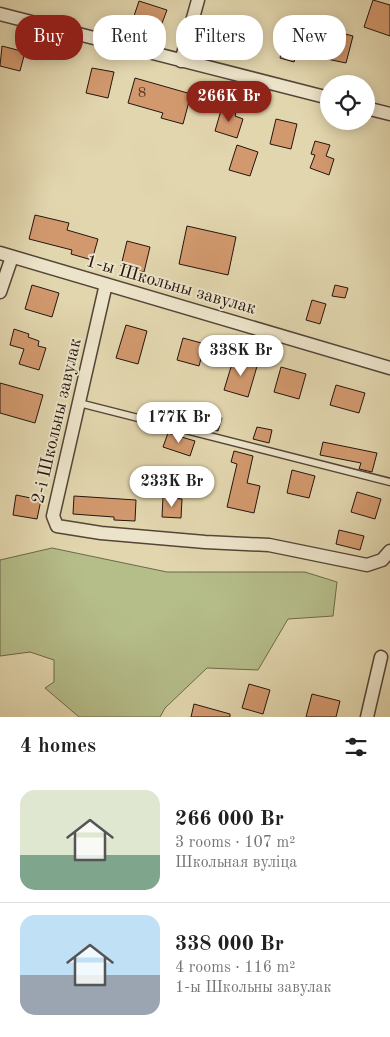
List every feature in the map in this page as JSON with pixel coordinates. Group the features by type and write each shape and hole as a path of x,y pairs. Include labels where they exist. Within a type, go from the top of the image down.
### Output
{"street":[{"path":"181,61 198,0"},
{"path":"0,14 320,96"},
{"path":"375,110 390,114"},
{"path":"0,292 6,255"},
{"name":"1-ы Школьны завулак","path":"6,255 390,368"},
{"name":"2-і Школьны завулак","path":"106,284 53,516 57,526 100,533 205,542 269,545 366,565 382,560 390,551"},
{"path":"367,717 380,657"}],"lane":[{"path":"79,403 390,482"}],"green space":[{"path":"52,548 167,572 305,572 337,582 333,616 288,619 258,670 207,668 165,708 160,717 79,717 45,688 54,682 54,660 30,652 0,656 0,560"}],"building":[{"path":"373,0 390,5 390,36 364,27"},
{"path":"139,1 167,10 165,15 134,15"},
{"path":"346,34 353,36 346,63 332,60 346,60"},
{"path":"2,46 15,49 15,60 23,60 20,71 0,66"},
{"path":"92,68 114,72 108,98 86,93"},
{"path":"135,78 191,94 183,124 161,118 163,113 128,103"},
{"path":"222,107 236,112 235,116 243,119 237,138 215,131"},
{"path":"276,119 297,124 291,149 270,144"},
{"path":"315,141 330,145 326,156 334,159 329,175 310,168 315,155 311,154"},
{"path":"237,145 258,152 250,176 229,170"},
{"path":"35,215 69,223 67,230 98,239 92,260 71,254 72,250 29,239"},
{"path":"187,226 236,237 228,275 179,264"},
{"path":"127,241 150,247 144,272 121,266"},
{"path":"32,285 59,293 52,317 25,309"},
{"path":"335,285 348,288 345,298 332,296"},
{"path":"312,300 326,304 320,324 306,320"},
{"path":"126,325 147,331 138,364 116,358"},
{"path":"14,329 29,334 28,337 39,341 38,346 46,348 39,370 19,364 24,349 10,345"},
{"path":"183,338 205,344 199,366 177,360"},
{"path":"234,357 258,363 248,397 224,390"},
{"path":"281,367 306,374 299,399 274,392"},
{"path":"0,383 43,395 35,423 0,413"},
{"path":"336,385 365,393 359,413 330,405"},
{"path":"207,414 222,418 218,431 204,428"},
{"path":"257,427 272,430 269,443 253,439"},
{"path":"168,433 195,441 190,456 163,447"},
{"path":"323,442 377,453 372,472 359,469 361,463 320,455"},
{"path":"234,451 253,456 247,483 260,486 254,513 227,507 237,464 231,462"},
{"path":"292,470 315,476 309,498 287,493"},
{"path":"357,492 381,499 375,519 351,512"},
{"path":"16,495 41,500 37,519 13,515"},
{"path":"74,496 136,500 135,521 114,520 114,517 73,514"},
{"path":"163,497 182,499 181,518 162,517"},
{"path":"339,530 364,536 360,550 336,544"},
{"path":"249,684 270,690 263,714 242,708"},
{"path":"312,694 340,701 336,717 306,717"},
{"path":"194,704 230,714 230,717 191,717"}]}
